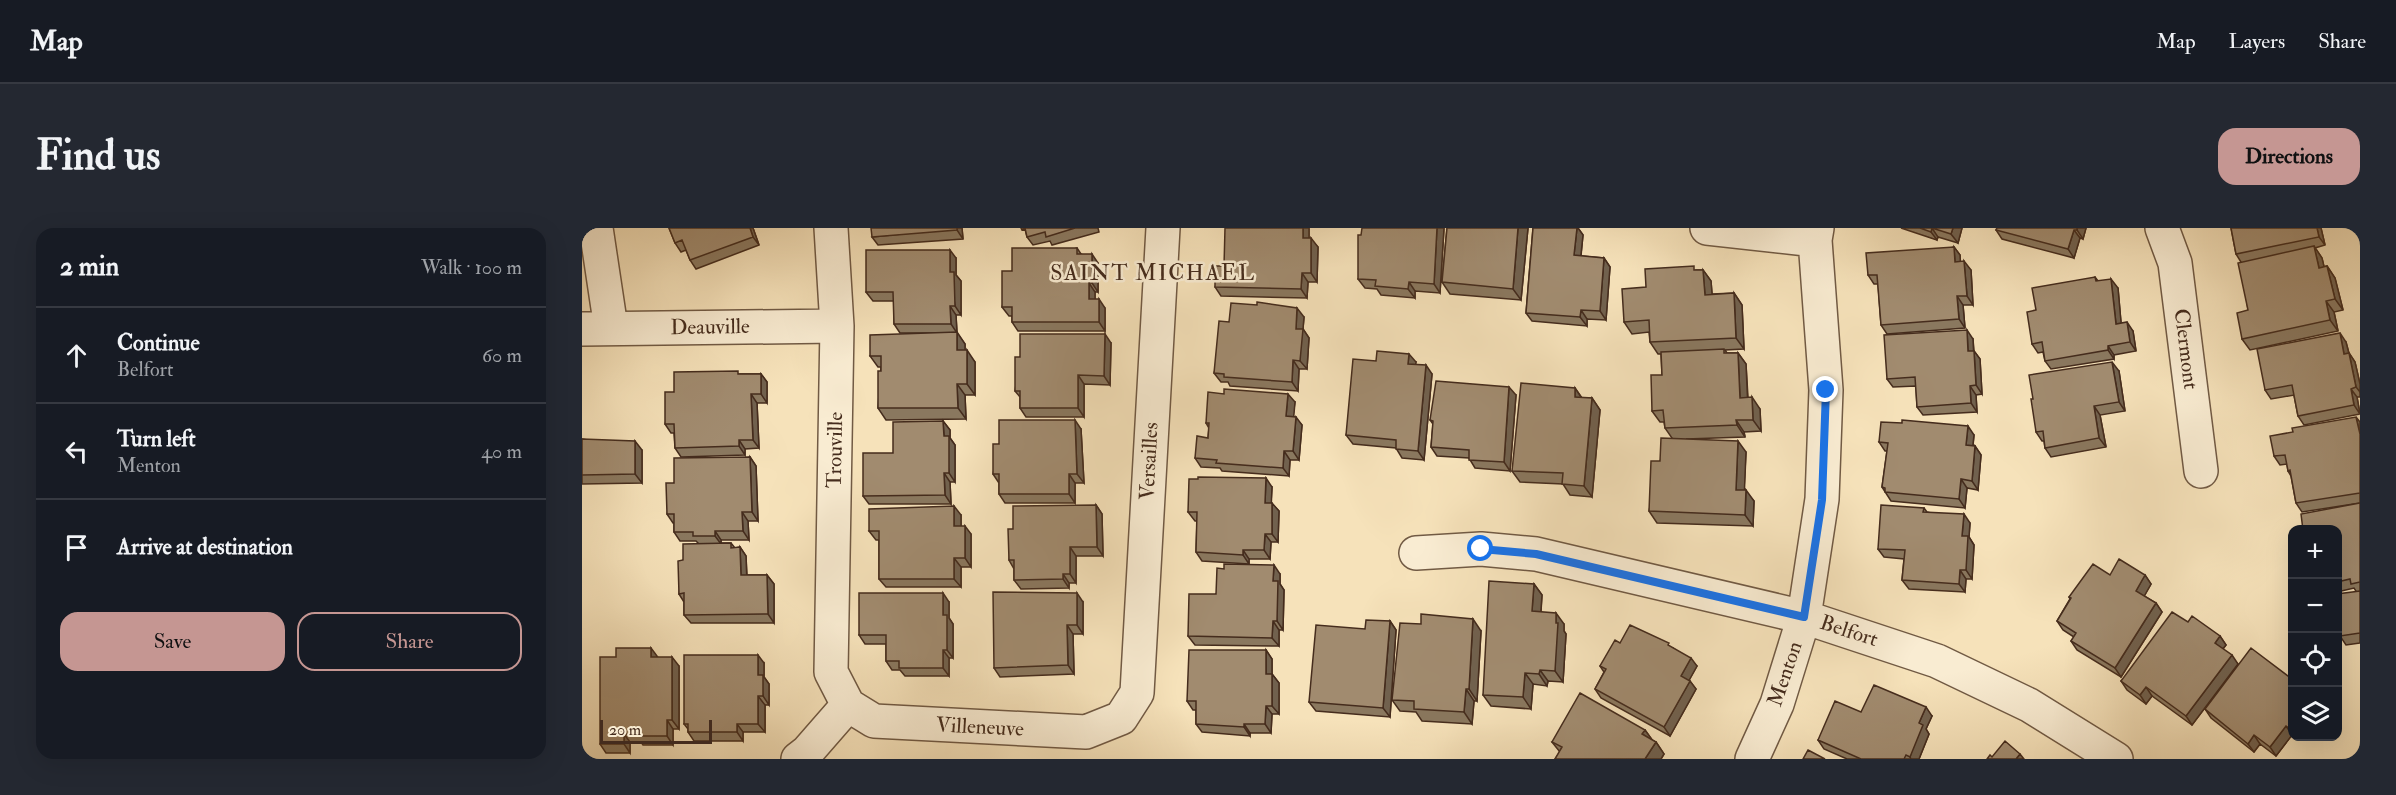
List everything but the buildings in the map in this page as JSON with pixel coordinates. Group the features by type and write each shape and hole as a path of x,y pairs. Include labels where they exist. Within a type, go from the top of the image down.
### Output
{"street":[{"path":"596,228 597,328"},
{"name":"Trouville","path":"831,228 837,326 831,672 848,705"},
{"name":"Versailles","path":"1137,693 1164,228"},
{"path":"1707,228 1816,234"},
{"name":"Clermont","path":"2162,228 2175,263 2201,471"},
{"name":"Menton","path":"1752,759 1777,704 1804,617 1822,500 1826,390 1816,234"},
{"name":"Deauville","path":"597,328 837,326"},
{"name":"Belfort","path":"1416,553 1481,549 1536,554 1804,617 1937,662 2029,705 2116,759"},
{"name":"Villeneuve","path":"848,705 874,721 1086,732 1121,717 1137,693"},
{"path":"798,759 807,752 848,705"}],"district":[{"name":"SAINT MICHAEL","path":"1153,273"}],"route":[{"path":"1481,549 1536,554 1804,617 1822,500 1826,390"}]}
